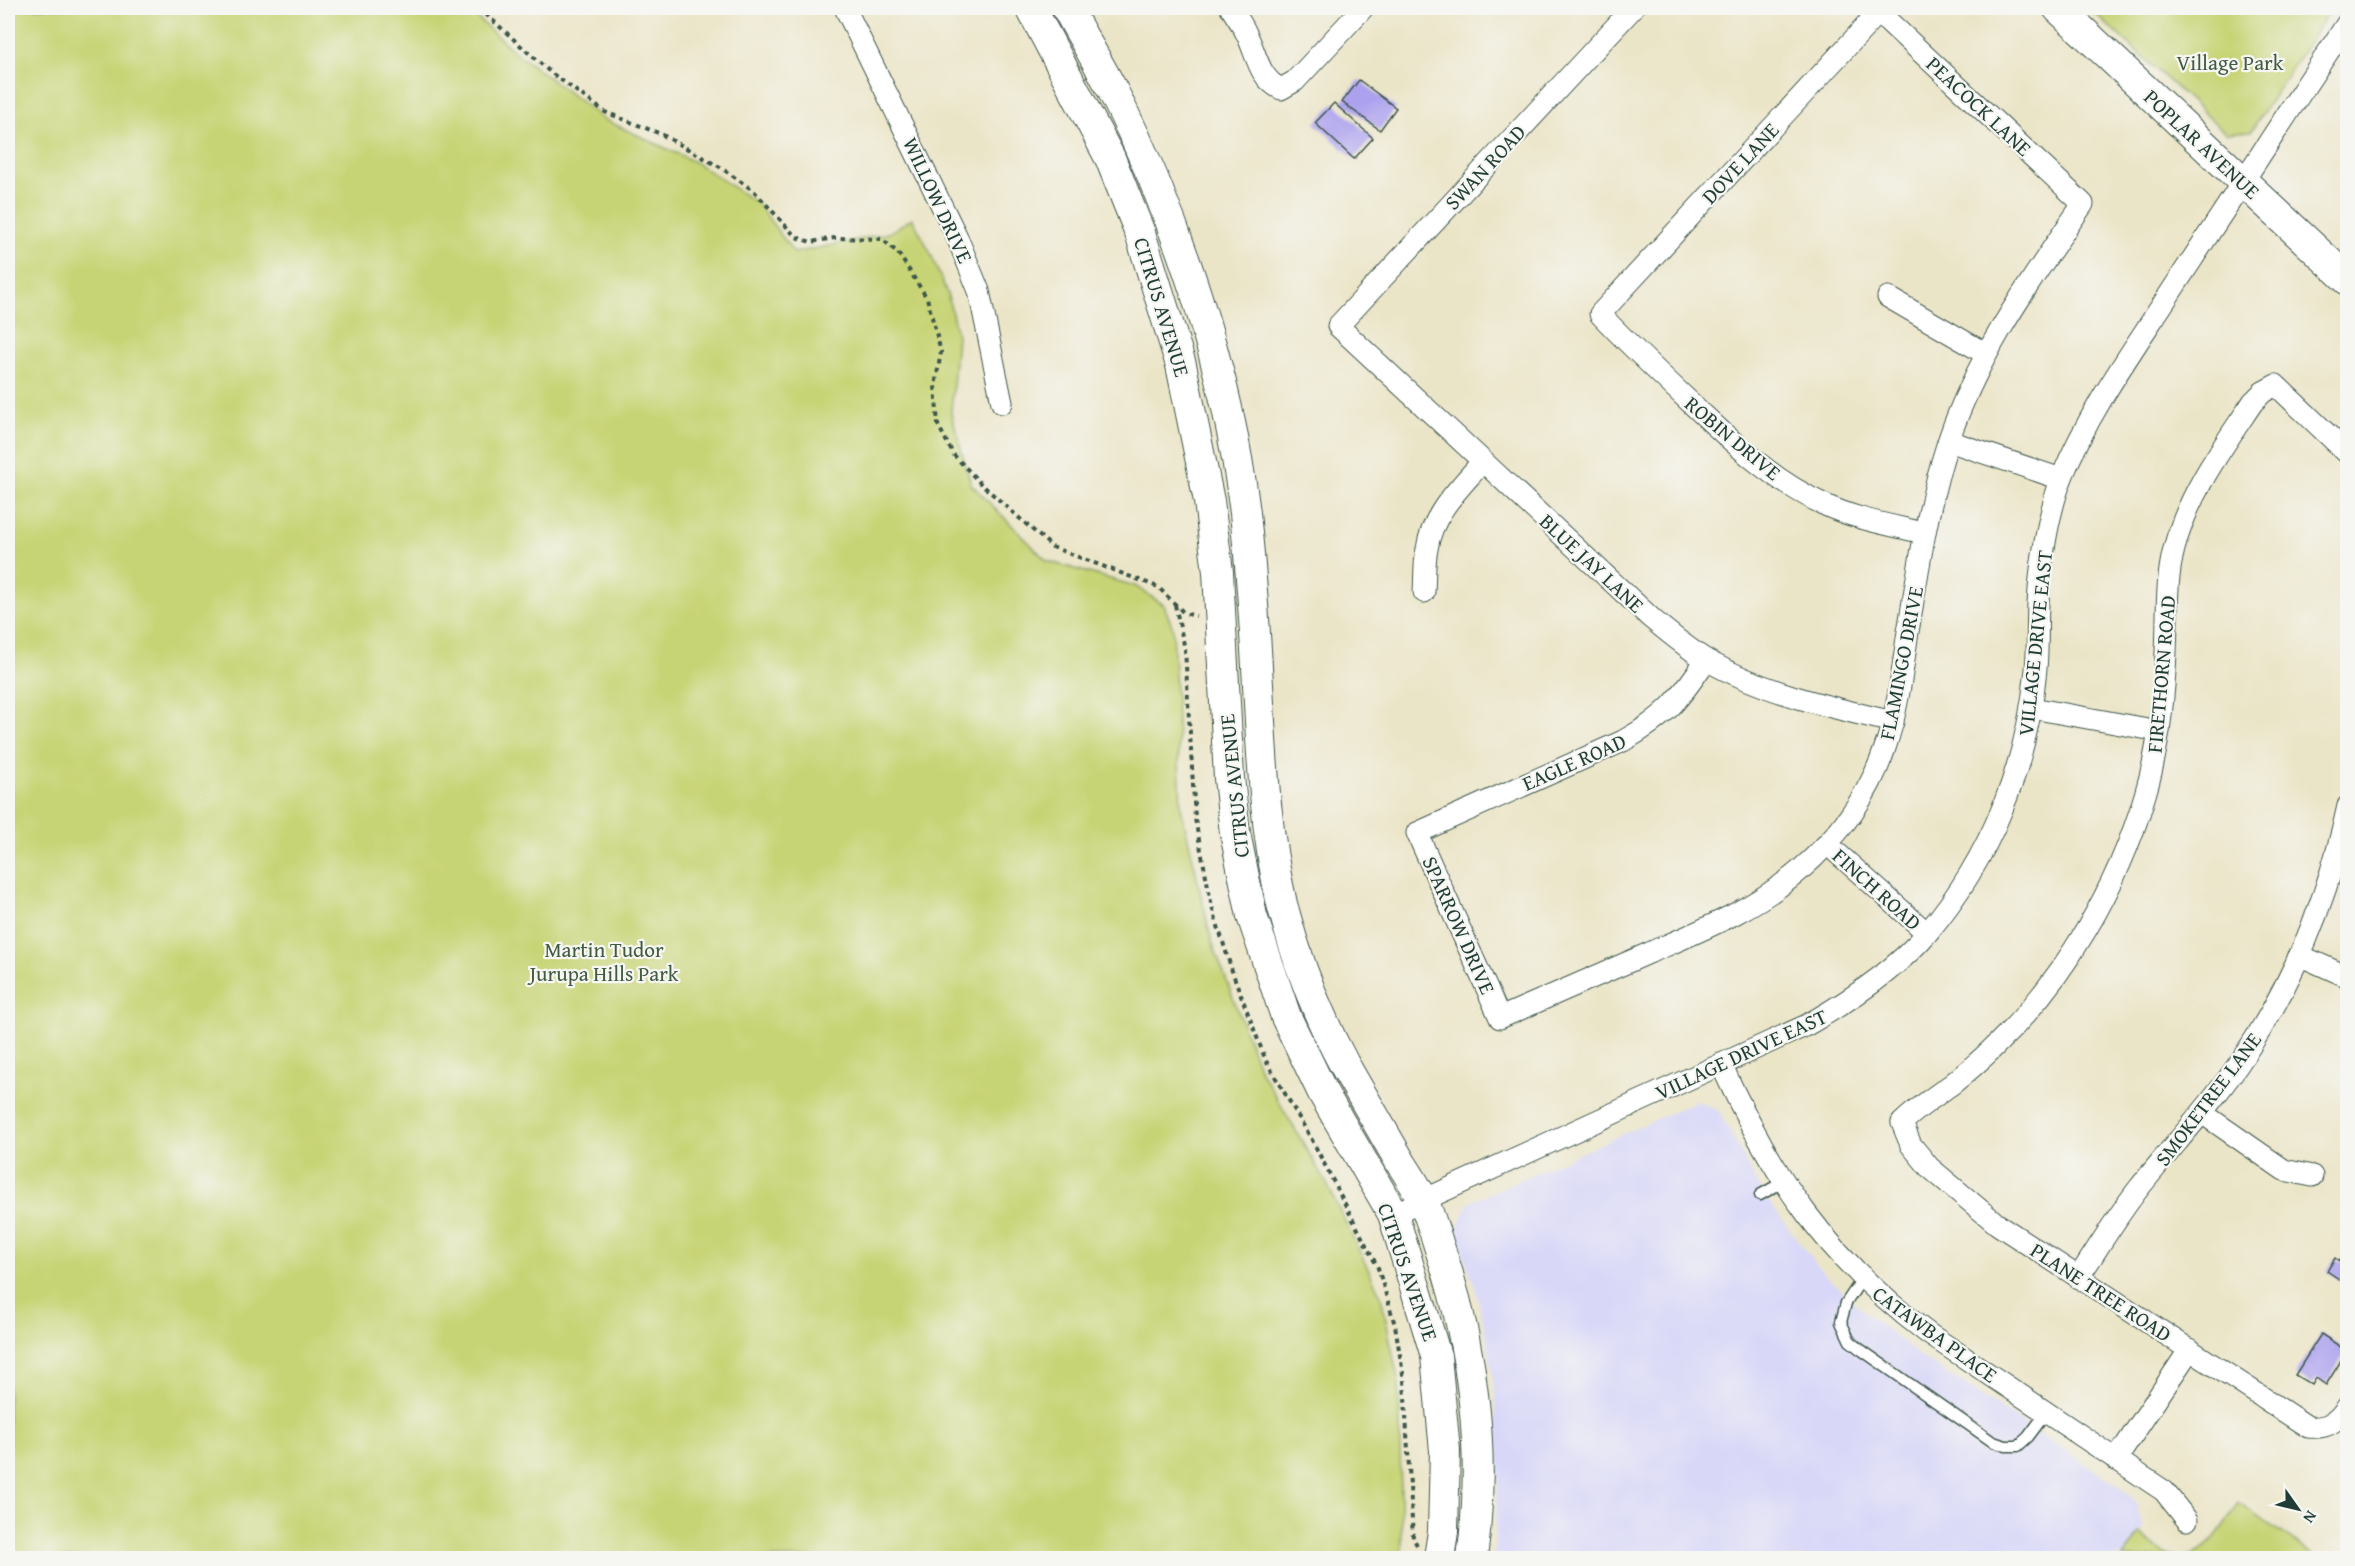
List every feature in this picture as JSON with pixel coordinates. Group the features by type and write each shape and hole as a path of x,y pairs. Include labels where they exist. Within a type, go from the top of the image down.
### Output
{"street":[{"name":"WILLOW DRIVE","path":"845,8 957,237 975,280 989,332 1002,403"},
{"name":"CITRUS AVENUE","path":"1031,8 1110,158 1140,233 1181,364 1209,501 1215,549 1229,778 1235,833 1252,916 1286,1017 1323,1093 1393,1214 1436,1356 1445,1451 1443,1532 1439,1558"},
{"name":"CITRUS AVENUE","path":"1066,8 1114,93 1174,230 1192,282 1231,429 1244,512 1269,842 1286,916 1301,965 1342,1059 1423,1199 1447,1272 1465,1337 1476,1420 1478,1486 1472,1558"},
{"path":"1232,8 1246,33 1262,74 1274,86 1281,89 1295,81 1363,8"},
{"name":"SWAN ROAD","path":"1338,326 1633,8"},
{"name":"POPLAR AVENUE","path":"2058,8 2348,280"},
{"name":"PEACOCK LANE","path":"1877,10 2083,204"},
{"name":"DOVE LANE","path":"1600,314 1877,10"},
{"name":"VILLAGE DRIVE EAST","path":"1393,1214 1784,1036 1836,1008 1905,955 1928,933 1971,870 1993,830 2018,768 2032,708 2041,570 2061,479 2102,399 2348,22"},
{"name":"FLAMINGO DRIVE","path":"1500,1018 1750,907 1784,883 1827,844 1851,814 1873,777 1893,722 1924,533 1934,488 1965,398 1986,354 2030,282 2083,204"},
{"path":"1888,297 1986,354"},
{"name":"ROBIN DRIVE","path":"1600,314 1629,345 1732,442 1782,480 1824,504 1877,522 1924,533"},
{"name":"BLUE JAY LANE","path":"1338,326 1652,619 1706,660 1760,686 1831,708 1893,722"},
{"name":"FIRETHORN ROAD","path":"1902,1123 1917,1108 1972,1068 2019,1022 2085,930 2114,876 2138,818 2151,774 2159,731 2169,576 2181,526 2201,483 2253,402 2263,392 2276,385 2348,454"},
{"path":"1949,441 2061,479"},
{"path":"1424,592 1426,551 1433,527 1447,504 1482,462"},
{"name":"EAGLE ROAD","path":"1417,832 1640,732 1655,722 1686,691 1706,660"},
{"path":"2032,708 2159,731"},
{"name":"SMOKETREE LANE","path":"2078,1278 2139,1189 2202,1113 2243,1058 2264,1025 2299,955 2326,887 2348,806"},
{"name":"SPARROW DRIVE","path":"1417,832 1500,1018"},
{"name":"FINCH ROAD","path":"1827,844 1928,933"},
{"path":"2299,955 2348,977"},
{"name":"CATAWBA PLACE","path":"1721,1064 1735,1096 1783,1182 1807,1217 1862,1279 1929,1334 2164,1491 2187,1520"},
{"path":"2202,1113 2284,1170 2312,1176"},
{"name":"PLANE TREE ROAD","path":"1902,1123 1911,1144 1929,1167 1997,1224 2308,1427 2325,1427 2341,1416 2348,1406"},
{"path":"2116,1460 2190,1349"}],"lane":[{"path":"1760,1195 1783,1182"},
{"path":"1862,1279 1846,1303 1841,1322 1850,1341 1860,1349 1993,1442 2006,1446 2018,1446 2028,1437 2046,1413"}],"path":[{"path":"479,8 550,72 605,112 661,134 720,167 754,191 796,237 811,242 835,238 882,239 898,253 927,298 941,352 935,386 938,425 953,454 981,484 1052,547 1158,586 1184,613 1200,617"}],"shaded area":[{"path":"1697,1101 1719,1111 1755,1180 1774,1209 1818,1267 1862,1310 1923,1358 2125,1490 2136,1504 2143,1528 2123,1558 1494,1558 1499,1460 1495,1398 1487,1339 1475,1288 1457,1237 1457,1229 1468,1203"}],"green space":[{"name":"Martin Tudor Jurupa Hills Park","path":"8,8 466,8 515,52 605,120 695,162 758,204 794,253 889,233 912,218 930,252 948,296 957,335 951,413 971,484 1047,561 1135,586 1164,605 1173,629 1181,807 1211,939 1260,1070 1326,1182 1381,1296 1399,1384 1402,1558 8,1558"},
{"name":"Village Park","path":"2089,8 2331,8 2251,131 2226,133"},
{"path":"2238,1503 2318,1558 2123,1558 2140,1533 2157,1549 2169,1556 2192,1555 2202,1549 2219,1532"}],"building":[{"path":"1359,80 1396,108 1380,130 1342,102"},
{"path":"1334,103 1373,138 1354,159 1315,123"},
{"path":"2348,1254 2348,1285 2327,1271 2335,1258 2342,1263"},
{"path":"2321,1334 2347,1351 2326,1385 2316,1378 2312,1385 2295,1375"}]}
